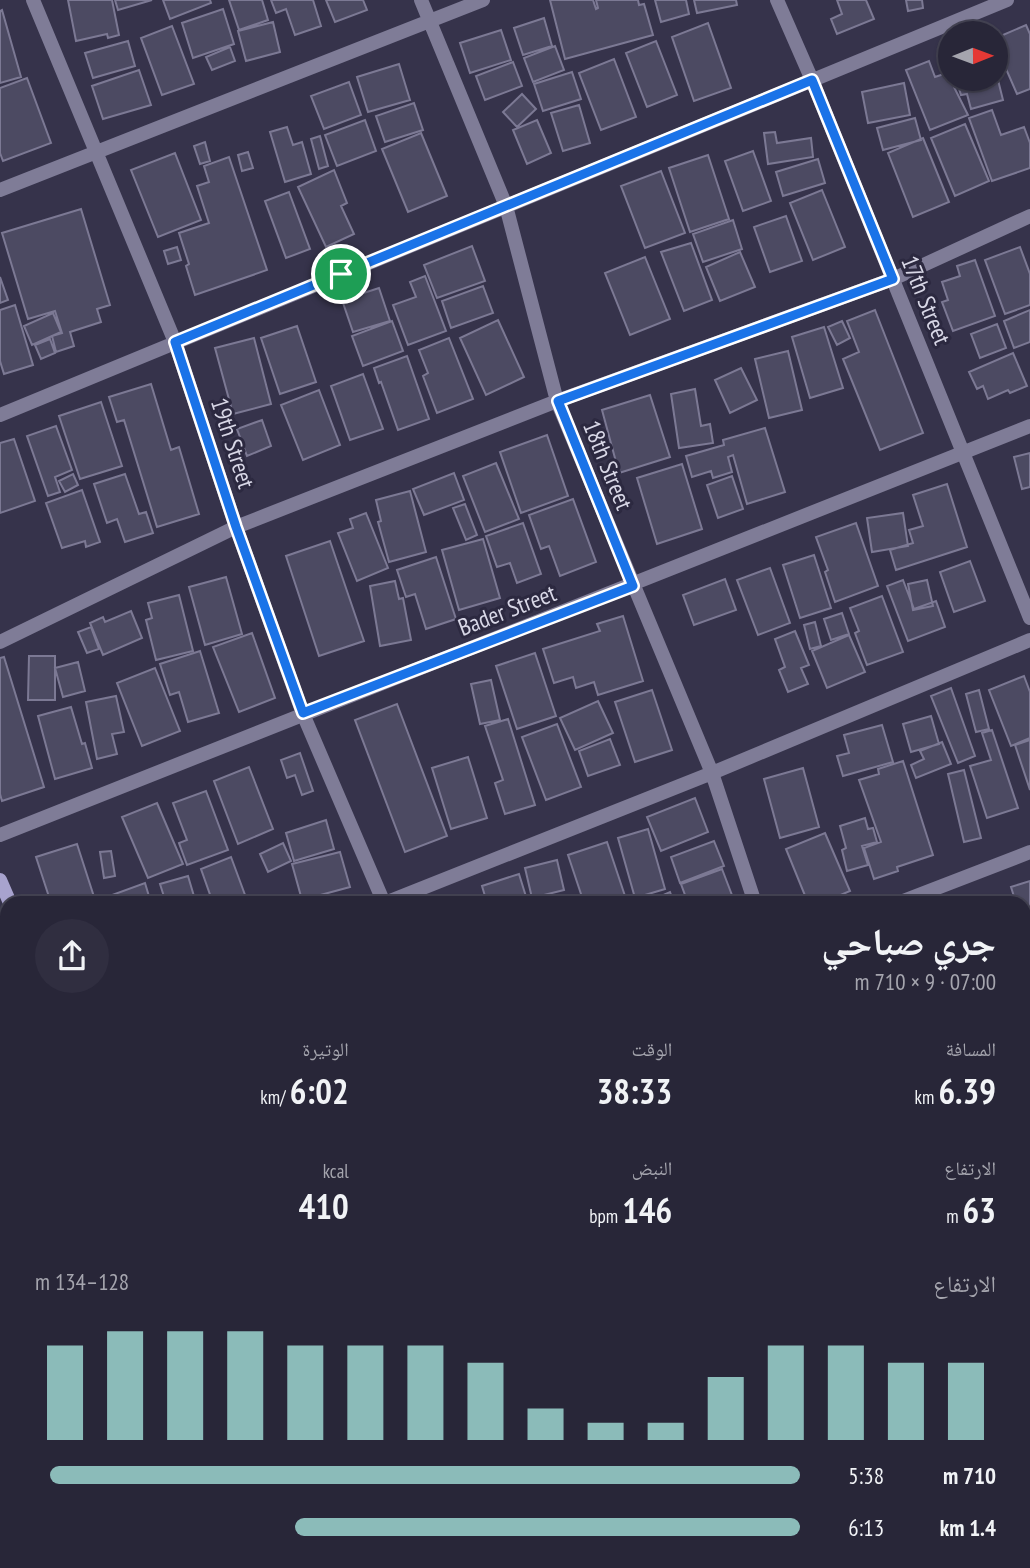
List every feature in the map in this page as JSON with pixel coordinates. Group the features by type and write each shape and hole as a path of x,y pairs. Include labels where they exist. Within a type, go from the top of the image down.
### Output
{"street":[{"name":"19th Street","path":"33,0 175,342 236,527 303,713 382,896"},
{"name":"18th Street","path":"421,0 506,206 558,401 712,773 753,896"},
{"path":"0,190 483,0"},
{"name":"17th Street","path":"777,0 1030,618"},
{"path":"0,415 1007,0"},
{"path":"0,642 236,527 558,401 893,279 1030,216"},
{"name":"Bader Street","path":"0,835 303,713 633,586 1030,426"},
{"path":"403,896 712,773 1030,640"},
{"path":"916,896 1030,852"}],"building":[{"path":"68,0 112,0 119,35 108,38 107,34 76,41"},
{"path":"115,0 152,0 118,10"},
{"path":"163,0 210,0 211,3 170,19"},
{"path":"229,0 262,0 268,20 239,30"},
{"path":"271,0 313,0 321,26 295,35 286,9 276,13"},
{"path":"326,0 363,0 367,10 335,22"},
{"path":"550,0 593,0 596,9 596,0 638,0 639,5 644,4 653,35 565,59"},
{"path":"655,0 686,0 689,14 661,22"},
{"path":"694,0 736,0 737,5 697,13"},
{"path":"837,0 866,0 874,19 837,34 831,19 842,14"},
{"path":"906,0 922,0 923,8 908,11"},
{"path":"223,9 234,44 193,58 182,23"},
{"path":"2,10 21,77 0,83 0,11"},
{"path":"544,18 552,46 523,55 514,28"},
{"path":"273,22 280,52 246,61 238,31"},
{"path":"708,23 731,88 694,101 672,37"},
{"path":"1026,25 1030,34 1030,89 1017,94 1008,73 1008,33"},
{"path":"172,26 194,84 162,95 141,38"},
{"path":"501,30 511,60 470,73 460,43"},
{"path":"128,41 135,66 93,78 85,53"},
{"path":"656,41 677,95 647,107 626,53"},
{"path":"555,46 564,70 533,82 524,58"},
{"path":"230,47 235,61 212,70 206,57"},
{"path":"614,59 636,117 601,130 579,73"},
{"path":"929,61 935,77 938,76 938,91 956,91 968,115 930,130 906,70"},
{"path":"513,62 522,86 485,100 476,76"},
{"path":"399,64 410,100 368,112 357,77"},
{"path":"139,70 151,105 103,119 92,86"},
{"path":"572,72 581,99 543,111 534,84"},
{"path":"27,78 51,143 3,161 0,153 0,88"},
{"path":"349,82 361,115 324,129 311,96"},
{"path":"904,83 910,115 868,123 862,92"},
{"path":"960,91 1001,91 1003,100 971,109 967,94 961,95"},
{"path":"522,94 536,109 517,127 503,112"},
{"path":"414,103 423,130 385,142 376,116"},
{"path":"579,105 590,143 563,151 551,113"},
{"path":"992,110 1001,135 1024,127 1030,143 1030,168 992,181 969,118"},
{"path":"915,118 921,140 883,150 877,128"},
{"path":"365,120 376,151 337,166 325,135"},
{"path":"537,120 551,153 527,164 513,130"},
{"path":"965,124 989,181 955,196 931,138"},
{"path":"287,127 293,145 302,142 311,174 285,182 270,132"},
{"path":"775,132 777,143 811,138 813,157 768,164 764,133"},
{"path":"421,133 447,196 408,212 382,149"},
{"path":"320,136 328,166 319,169 311,139"},
{"path":"923,138 949,202 913,217 888,153"},
{"path":"205,142 210,161 200,164 194,146"},
{"path":"753,151 771,201 743,211 725,161"},
{"path":"248,152 253,168 242,171 238,155"},
{"path":"175,153 201,220 158,237 131,170"},
{"path":"708,155 729,219 690,232 669,168"},
{"path":"229,157 267,270 195,295 179,233 209,223 197,186 209,182 204,166"},
{"path":"818,159 825,183 783,196 776,172"},
{"path":"334,170 347,203 341,206 354,234 326,247 298,187"},
{"path":"661,171 685,233 645,248 621,186"},
{"path":"822,190 845,247 813,260 790,203"},
{"path":"289,192 310,249 286,258 265,201"},
{"path":"81,209 110,305 97,309 101,322 70,332 74,346 56,352 52,336 62,333 55,311 28,319 2,233"},
{"path":"786,216 802,261 770,272 754,227"},
{"path":"733,220 742,249 703,262 693,234"},
{"path":"691,243 712,300 684,311 661,252"},
{"path":"472,246 485,281 437,298 424,265"},
{"path":"177,247 181,260 168,264 164,251"},
{"path":"1020,247 1030,274 1030,305 1005,314 985,260"},
{"path":"740,252 755,287 720,301 706,267"},
{"path":"645,257 670,319 630,335 605,273"},
{"path":"975,260 995,316 953,331 942,302 948,300 942,282 960,276 957,266"},
{"path":"425,276 446,331 408,345 393,305 416,297 410,282"},
{"path":"0,277 8,300 0,303"},
{"path":"483,286 493,313 451,328 442,301"},
{"path":"379,288 390,321 353,332 342,300"},
{"path":"15,305 33,365 4,374 0,361 0,310"},
{"path":"875,310 923,433 880,450 843,359 859,352 847,321"},
{"path":"1030,310 1030,342 1014,348 1004,321"},
{"path":"53,313 61,332 32,345 24,326"},
{"path":"498,320 524,377 486,395 460,338"},
{"path":"392,321 403,351 363,366 352,336"},
{"path":"842,321 850,338 837,345 828,327"},
{"path":"997,324 1006,348 980,358 971,334"},
{"path":"297,326 316,382 280,394 261,338"},
{"path":"824,327 843,388 810,398 792,337"},
{"path":"254,338 271,404 233,414 215,348"},
{"path":"449,338 473,399 437,413 423,376 428,373 419,350"},
{"path":"50,339 55,353 41,359 35,345"},
{"path":"788,351 802,410 769,418 755,359"},
{"path":"1013,353 1027,386 1010,393 1008,390 988,399 983,386 977,389 969,372"},
{"path":"407,356 429,419 398,430 374,368"},
{"path":"741,368 757,400 730,413 715,380"},
{"path":"363,374 383,429 350,440 331,386"},
{"path":"151,384 171,450 179,447 199,514 157,527 124,420 117,422 109,397"},
{"path":"695,389 701,426 710,424 713,443 679,448 671,394"},
{"path":"319,390 340,445 303,460 281,405"},
{"path":"650,395 670,457 619,473 602,410"},
{"path":"101,402 122,466 80,479 59,416"},
{"path":"262,420 271,446 247,456 237,429"},
{"path":"56,426 72,470 55,477 60,492 48,496 27,436"},
{"path":"765,428 785,492 747,504 733,455 728,457 732,472 713,478 711,471 692,477 686,456 724,445 723,440"},
{"path":"547,435 568,496 521,513 500,452"},
{"path":"14,439 35,501 0,513 0,443"},
{"path":"1030,453 1030,487 1022,489 1014,457"},
{"path":"496,463 519,519 485,532 463,476"},
{"path":"682,464 702,529 657,544 637,478"},
{"path":"454,473 464,500 424,515 413,489"},
{"path":"73,474 78,485 65,492 59,481"},
{"path":"125,474 139,514 146,512 153,533 125,542 117,519 107,523 94,484"},
{"path":"732,476 743,509 718,518 707,485"},
{"path":"947,484 967,547 896,570 890,550 913,543 909,530 923,526 913,495"},
{"path":"82,490 100,542 86,547 85,541 62,548 46,503"},
{"path":"410,491 426,552 389,562 378,522 381,521 376,500"},
{"path":"573,499 596,562 560,576 549,546 541,549 529,515"},
{"path":"465,504 477,535 466,540 453,508"},
{"path":"366,513 388,568 357,581 338,533 353,528 350,519"},
{"path":"903,513 908,546 872,552 867,518"},
{"path":"523,523 541,574 517,583 510,563 497,567 486,536"},
{"path":"856,523 878,586 835,602 825,572 828,570 816,537"},
{"path":"483,539 500,598 459,610 442,550"},
{"path":"330,541 364,641 319,656 286,556"},
{"path":"814,555 831,608 800,618 783,565"},
{"path":"436,557 456,619 426,629 415,594 406,597 397,570"},
{"path":"970,561 985,601 954,612 940,572"},
{"path":"770,568 790,623 758,635 737,580"},
{"path":"226,577 242,634 205,645 189,587"},
{"path":"725,579 736,610 694,625 683,595"},
{"path":"903,580 914,609 936,601 945,627 908,641 887,586"},
{"path":"927,580 933,606 913,610 908,584"},
{"path":"395,581 399,599 403,598 411,640 380,646 370,586"},
{"path":"179,595 193,651 156,660 146,620 152,618 148,603"},
{"path":"882,596 903,652 867,665 855,633 859,631 850,608"},
{"path":"131,611 142,638 103,655 90,623 103,617 105,622"},
{"path":"842,613 849,634 831,640 824,619"},
{"path":"623,616 643,681 598,695 594,682 576,688 573,677 554,683 543,649 600,631 597,624"},
{"path":"815,622 821,646 810,649 804,625"},
{"path":"91,627 99,649 87,653 78,632"},
{"path":"795,631 809,665 801,668 808,684 788,692 779,670 785,667 775,639"},
{"path":"252,633 275,698 239,712 213,647"},
{"path":"849,635 865,672 827,688 812,651"},
{"path":"200,651 219,713 188,722 179,692 170,695 160,664"},
{"path":"535,653 556,716 517,729 496,666"},
{"path":"29,656 55,656 55,700 28,700"},
{"path":"4,657 44,787 2,801 0,658"},
{"path":"78,662 85,691 63,697 55,668"},
{"path":"155,668 180,731 142,746 117,683"},
{"path":"1024,676 1030,692 1030,738 1011,746 989,690"},
{"path":"491,680 500,720 480,724 471,684"},
{"path":"951,688 975,756 958,763 931,696"},
{"path":"652,690 672,750 635,762 615,702"},
{"path":"979,690 989,729 976,732 966,694"},
{"path":"116,696 124,732 112,734 117,754 97,759 86,702"},
{"path":"598,701 613,733 575,750 560,718"},
{"path":"397,704 447,836 405,852 355,720"},
{"path":"71,707 92,768 55,779 38,716"},
{"path":"931,716 939,744 911,752 903,724"},
{"path":"508,719 535,805 505,814 495,783 503,780 485,726"},
{"path":"557,724 581,787 546,800 522,737"},
{"path":"882,725 893,762 843,776 837,756 849,753 844,735"},
{"path":"992,730 1018,808 987,818 970,766 991,760 982,733"},
{"path":"610,739 620,765 588,776 579,751"},
{"path":"1030,740 1030,790 1015,745"},
{"path":"942,742 951,764 916,778 911,765 924,759 920,751"},
{"path":"300,753 313,791 302,795 295,775 287,778 281,760"},
{"path":"468,757 487,818 451,829 432,768"},
{"path":"903,761 933,855 897,867 898,871 874,879 864,848 881,842 859,780 879,774 878,769"},
{"path":"249,767 273,829 238,844 214,781"},
{"path":"803,768 819,827 780,838 764,779"},
{"path":"964,770 981,838 964,842 948,774"},
{"path":"206,791 228,850 187,865 179,843 187,840 173,803"},
{"path":"695,798 708,832 661,851 647,817"},
{"path":"157,803 183,864 148,878 122,817"},
{"path":"865,818 868,829 873,828 877,842 862,846 868,865 847,871 842,850 846,848 840,826"},
{"path":"326,820 334,849 294,861 286,833"},
{"path":"648,829 665,889 634,896 618,838"},
{"path":"825,833 850,891 838,896 805,896 786,849"},
{"path":"714,841 724,866 680,883 671,857"},
{"path":"607,842 625,896 582,896 568,855"},
{"path":"283,843 291,861 268,872 260,854"},
{"path":"77,844 94,896 49,896 36,857"},
{"path":"111,851 115,876 104,878 100,852"},
{"path":"340,852 350,887 317,896 301,896 292,864"},
{"path":"231,857 245,896 211,896 201,869"},
{"path":"557,860 564,890 532,896 525,868"},
{"path":"722,869 732,896 685,896 681,884"},
{"path":"519,874 526,896 485,896 482,886"},
{"path":"188,876 194,896 164,896 160,884"},
{"path":"1030,881 1030,896 1014,896 1011,887"},
{"path":"145,883 149,896 109,896"}],"route":[{"path":"812,80 893,279 558,401 633,586 303,713 236,527 175,342 341,274 812,80"}]}
